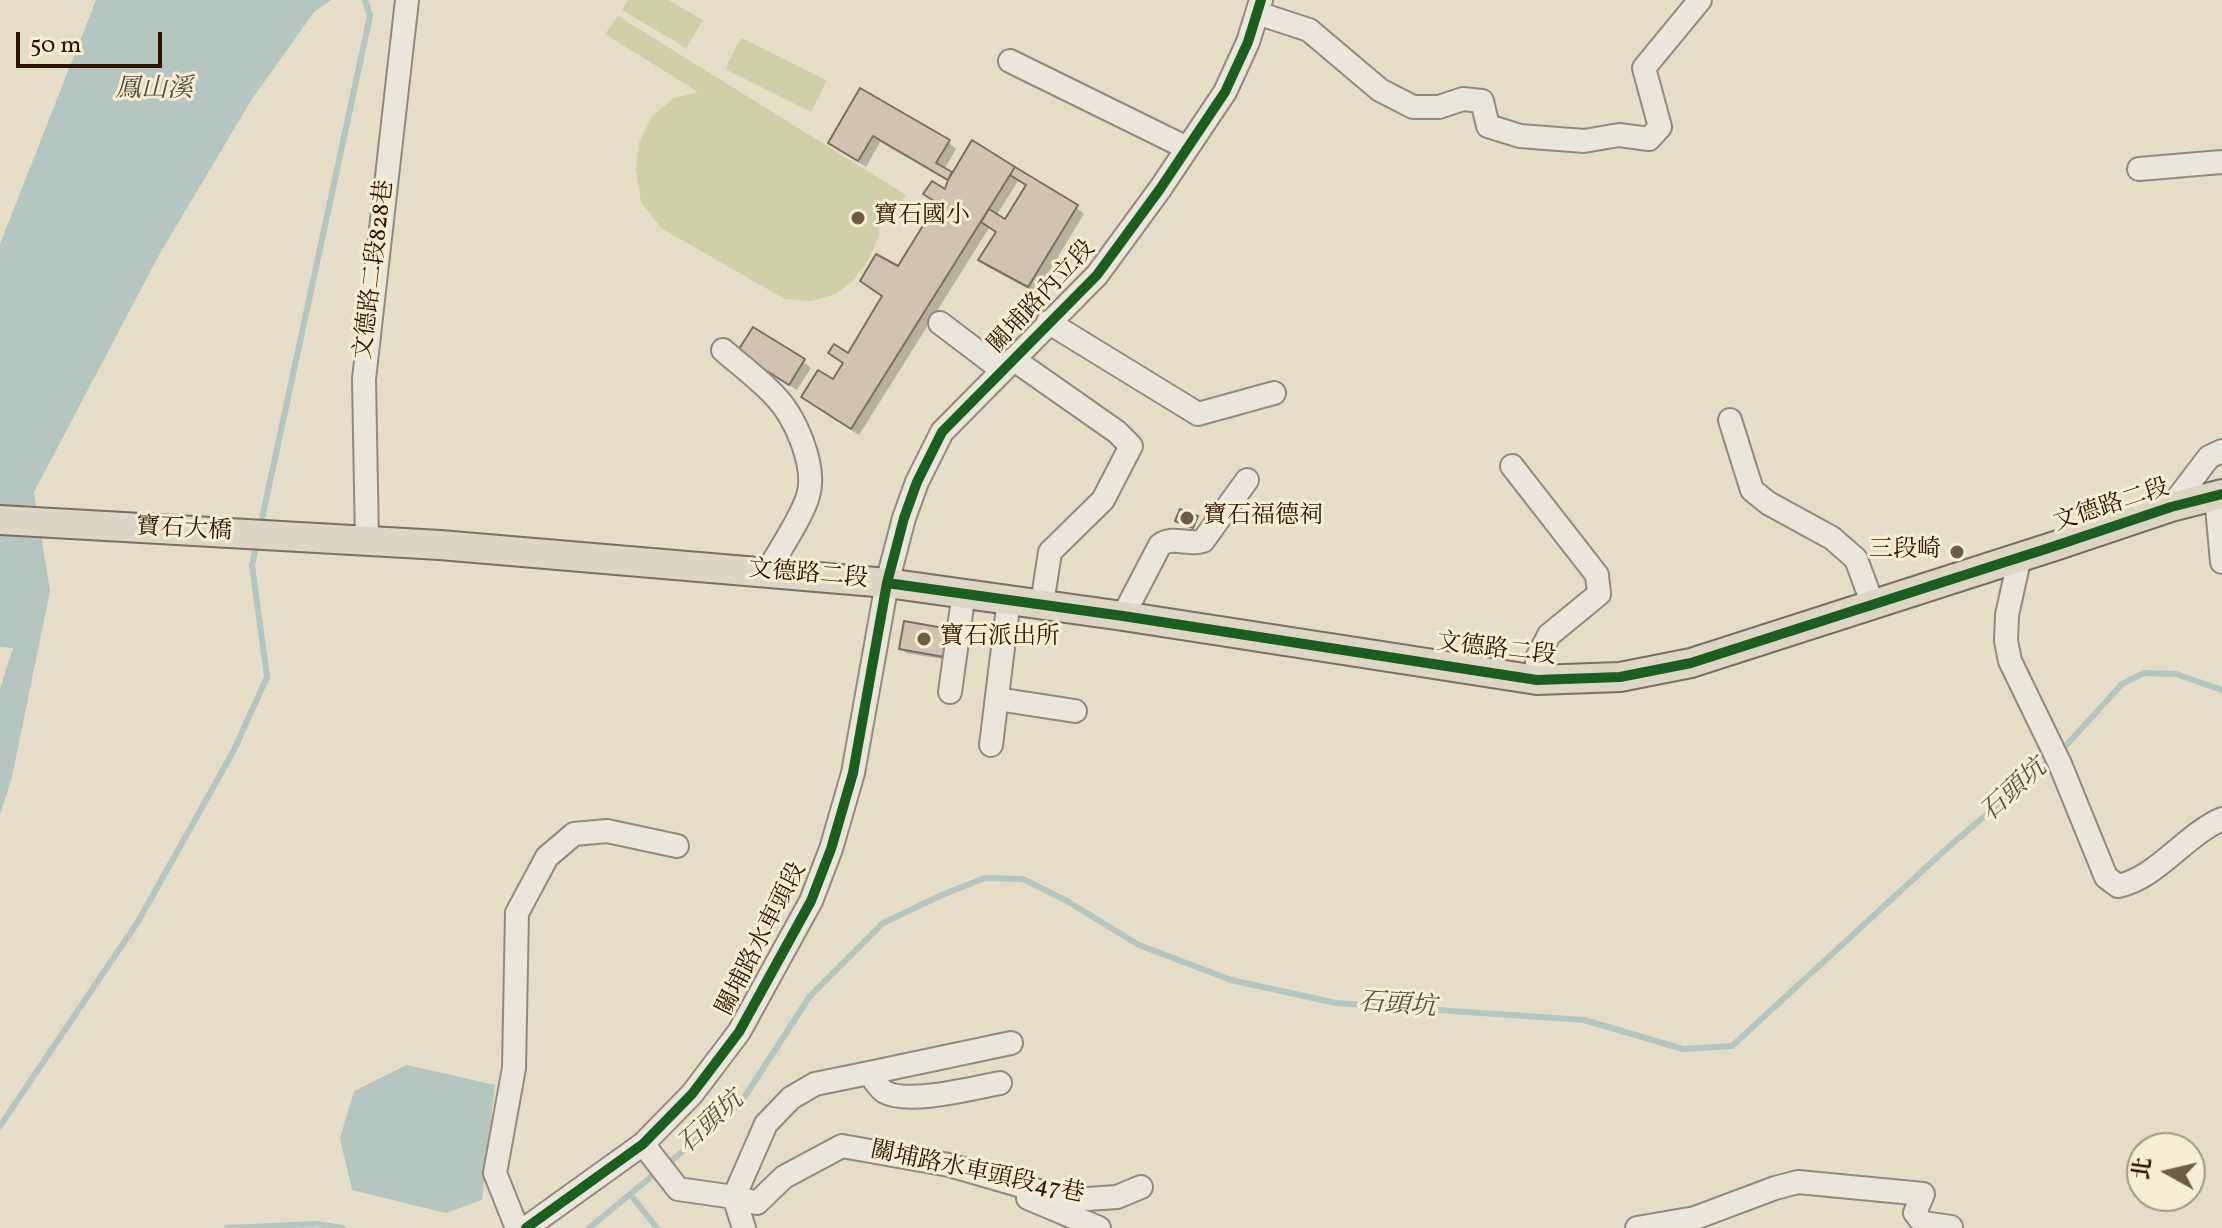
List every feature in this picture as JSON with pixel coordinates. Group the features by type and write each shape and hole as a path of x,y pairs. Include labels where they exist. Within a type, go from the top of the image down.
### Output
{"main road":[{"name":"文德路二段","path":"367,542 440,545 767,572 964,592 1537,680 1620,677 1691,663 2171,507 2219,495"},
{"name":"寶石大橋","path":"0,520 367,542"}],"street":[{"name":"文德路二段828巷","path":"367,542 364,379 407,0"},
{"path":"1259,7 1309,30 1380,90 1413,107 1439,107 1463,99 1482,101 1488,126 1520,136 1584,141 1619,135 1649,139 1660,127 1644,68 1700,0"},
{"name":"關埔路內立段","path":"887,583 917,482 942,432 1097,275 1225,92 1248,42 1259,7"},
{"path":"1010,61 1187,148"},
{"path":"2139,169 2222,162"},
{"path":"1048,322 1198,414 1274,393"},
{"path":"940,323 1117,432 1131,446 1103,500 1050,552 1042,604"},
{"path":"723,350 777,397 803,442 810,467 808,498 767,572"},
{"path":"1730,420 1752,490 1768,503 1832,538 1856,559 1873,605"},
{"path":"2171,507 2209,457 2222,451"},
{"path":"1512,466 1597,575 1599,594 1549,635 1537,658 1537,680"},
{"path":"1123,616 1160,545 1171,540 1203,541 1247,480"},
{"path":"2219,495 2222,562"},
{"path":"2020,556 2007,615 2006,641 2010,661 2055,755 2106,877 2118,886 2135,883 2206,826 2222,819"},
{"name":"關埔路水車頭段","path":"526,1228 643,1144 692,1094 739,1032 811,901 842,815 853,773 887,583"},
{"path":"950,692 964,592"},
{"path":"991,745 1009,599"},
{"path":"997,699 1075,711"},
{"path":"517,1228 495,1173 514,1068 517,913 547,857 574,834 607,831 677,846"},
{"path":"744,1228 734,1197 766,1124 791,1098 815,1084 1011,1043"},
{"path":"869,1073 885,1092 906,1097 1000,1083"},
{"name":"關埔路水車頭段47巷","path":"643,1144 678,1189 757,1203 784,1177 842,1146 949,1165 1039,1191 1087,1199 1117,1197 1141,1187"},
{"path":"949,1165 1099,1228"},
{"path":"1637,1228 1697,1223 1775,1188 1798,1182 1923,1194 1915,1213 1923,1223 1951,1227"}],"green space":[{"path":"628,0 668,0 703,20 686,48 622,10"},
{"path":"618,16 906,195 893,213 878,203 879,235 870,257 853,281 836,294 811,301 785,299 661,228 641,202 636,169 639,143 652,116 674,98 698,92 605,34"},
{"path":"741,38 827,81 811,112 725,69"}],"water":[{"name":"鳳山溪","path":"96,0 331,0 314,12 252,99 159,255 34,492 50,591 12,777 0,815 0,689 13,648 0,647 0,244"},
{"path":"407,1065 495,1085 482,1200 446,1213 352,1190 340,1138 354,1091"}],"building":[{"path":"860,88 950,140 936,163 952,172 948,180 873,136 858,161 828,143"},
{"path":"972,140 1015,167 851,429 801,397 818,370 833,379 843,363 828,353 834,344 848,353 882,296 860,281 876,254 898,266 937,203 923,194 932,181 945,189"},
{"path":"1015,167 1078,205 1028,287 978,260 996,232 981,222 989,209 1005,219 1026,185 1010,175"},
{"path":"753,327 805,359 789,385 737,352"},
{"name":"寶石福德祠","path":"1180,509 1198,516 1193,528 1175,521"},
{"name":"寶石派出所","path":"904,621 949,629 944,657 899,649"}],"waterway":[{"path":"260,528 370,16 365,0"},
{"path":"0,1126 139,920 234,750 267,677 252,565 257,543"},
{"name":"石頭坑","path":"2061,751 2122,684 2144,673 2176,674 2222,690"},
{"name":"石頭坑","path":"666,1165 740,1104 810,996 883,923 985,878 1023,879 1067,901 1139,945 1231,980 1336,1003 1584,1020 1683,1049 1732,1046 1945,850 2053,758"},
{"name":"石頭坑","path":"589,1228 657,1172"},
{"path":"630,1194 657,1228"},
{"name":"石頭坑","path":"227,1228 316,1224 343,1228"}],"cycle path":[{"path":"526,1228 643,1144 692,1094 739,1032 811,901 831,849 853,773 887,583 904,518 917,482 942,432 1097,275 1225,92 1248,42 1261,0"},
{"path":"887,583 1537,680 1620,677 1691,663 2171,507 2222,494"}],"place":[{"name":"寶石國小","path":"858,218"},
{"name":"寶石福德祠","path":"1187,518"},
{"name":"三段崎","path":"1957,552"},
{"name":"寶石派出所","path":"924,639"}]}
